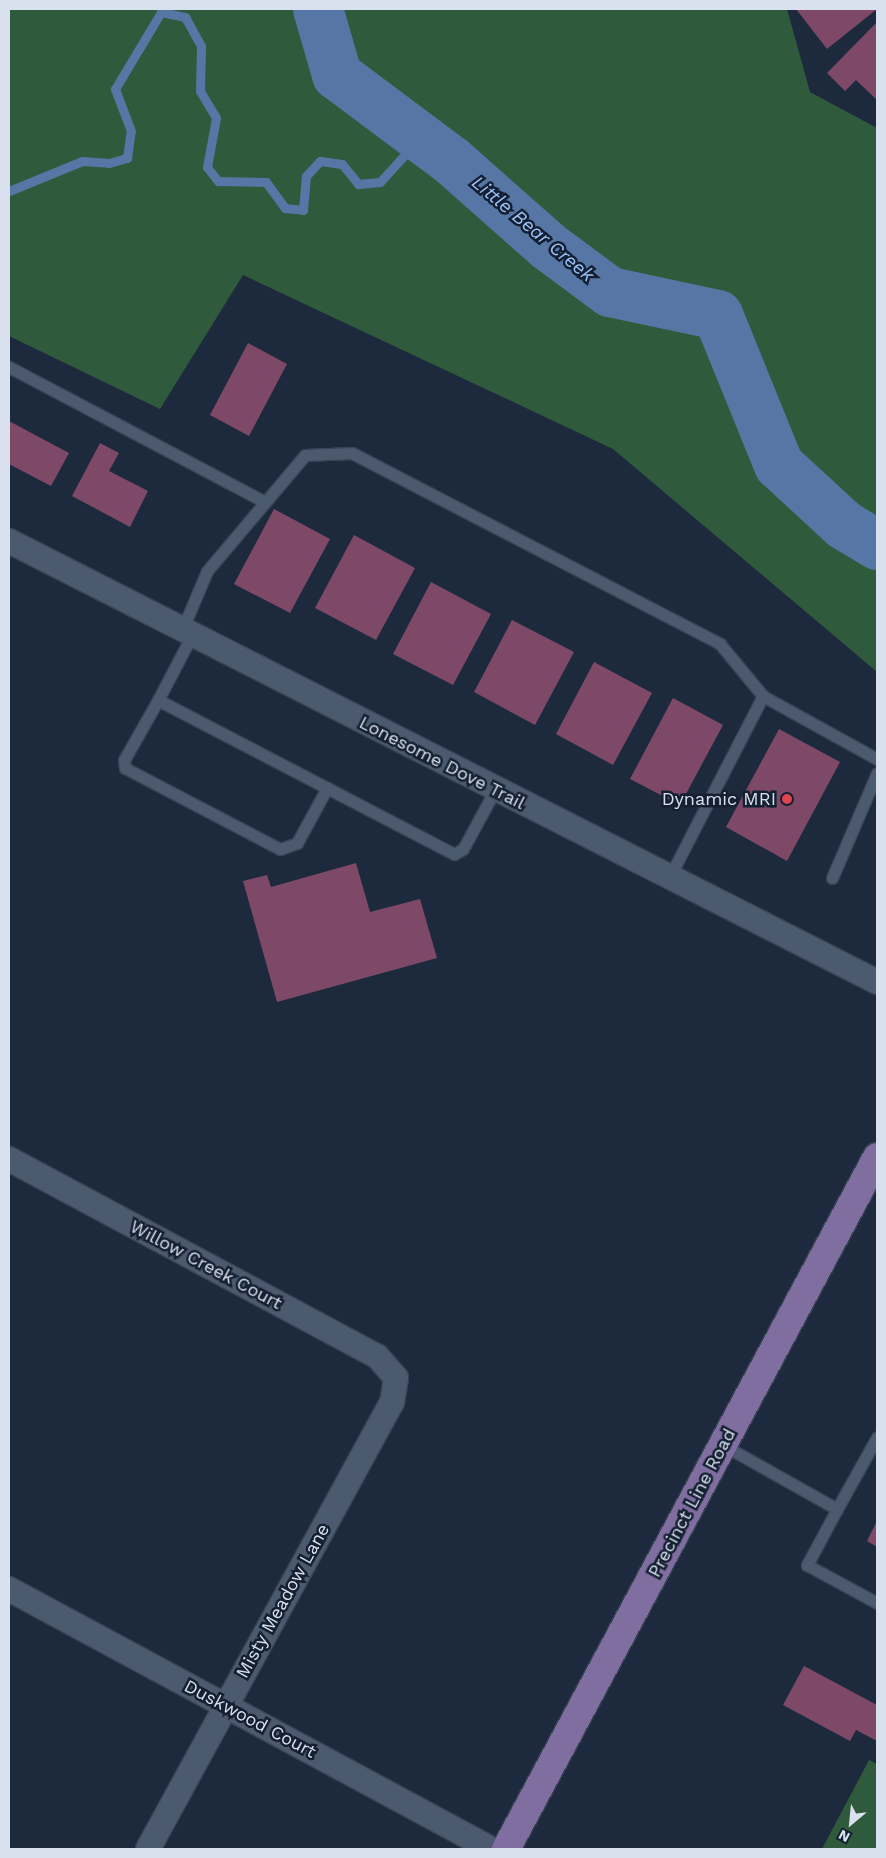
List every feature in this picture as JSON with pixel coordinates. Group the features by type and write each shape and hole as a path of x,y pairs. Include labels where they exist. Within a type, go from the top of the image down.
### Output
{"main road":[{"name":"Precinct Line Road","path":"506,1849 877,1157"}],"street":[{"name":"Lonesome Dove Trail","path":"9,540 495,790 877,982"},
{"name":"Willow Creek Court","path":"9,1159 377,1356 396,1378"},
{"name":"Misty Meadow Lane","path":"148,1849 392,1402 396,1378"},
{"name":"Duskwood Court","path":"9,1589 491,1849"}],"lane":[{"path":"9,367 265,502"},
{"path":"327,788 297,843 280,850 125,768 124,760 158,700 187,633 207,571 305,455 352,452 720,644 763,696 877,759"},
{"path":"669,878 763,696"},
{"path":"158,700 454,854 463,849 495,790"},
{"path":"832,878 877,773"},
{"path":"877,1437 807,1565 877,1603"},
{"path":"723,1445 837,1509"}],"green space":[{"path":"9,9 787,9 810,92 877,128 877,672 613,449 243,275 160,409 9,336"},
{"path":"869,1760 877,1764 877,1849 822,1849"}],"building":[{"path":"796,9 877,9 827,49"},
{"path":"877,22 877,100 856,80 845,91 827,73"},
{"path":"248,343 287,364 249,436 210,415"},
{"path":"9,421 69,453 51,486 9,464"},
{"path":"100,443 119,453 109,471 148,491 130,527 72,496"},
{"path":"274,509 330,539 290,613 234,584"},
{"path":"354,535 415,568 376,640 315,608"},
{"path":"431,582 491,614 453,685 393,654"},
{"path":"512,620 574,652 535,725 474,692"},
{"path":"594,662 652,693 613,765 556,734"},
{"path":"673,698 723,725 680,805 630,779"},
{"path":"779,729 840,762 787,861 726,827"},
{"path":"356,863 370,912 420,899 437,958 277,1002 243,881 267,875 271,887"},
{"path":"877,1521 877,1547 867,1541"},
{"path":"804,1666 877,1705 877,1741 856,1730 850,1741 783,1705"}],"waterway":[{"name":"Little Bear Creek","path":"318,9 337,75 452,161 548,246 610,292 718,315 779,465 844,525 877,545"},
{"path":"9,191 82,161 109,163 127,158 131,131 115,89 161,12 185,17 201,46 200,91 216,118 207,167 218,181 266,182 285,208 303,210 306,176 320,161 342,164 358,184 380,182 421,137"}],"place":[{"name":"Dynamic MRI","path":"787,799"}]}
